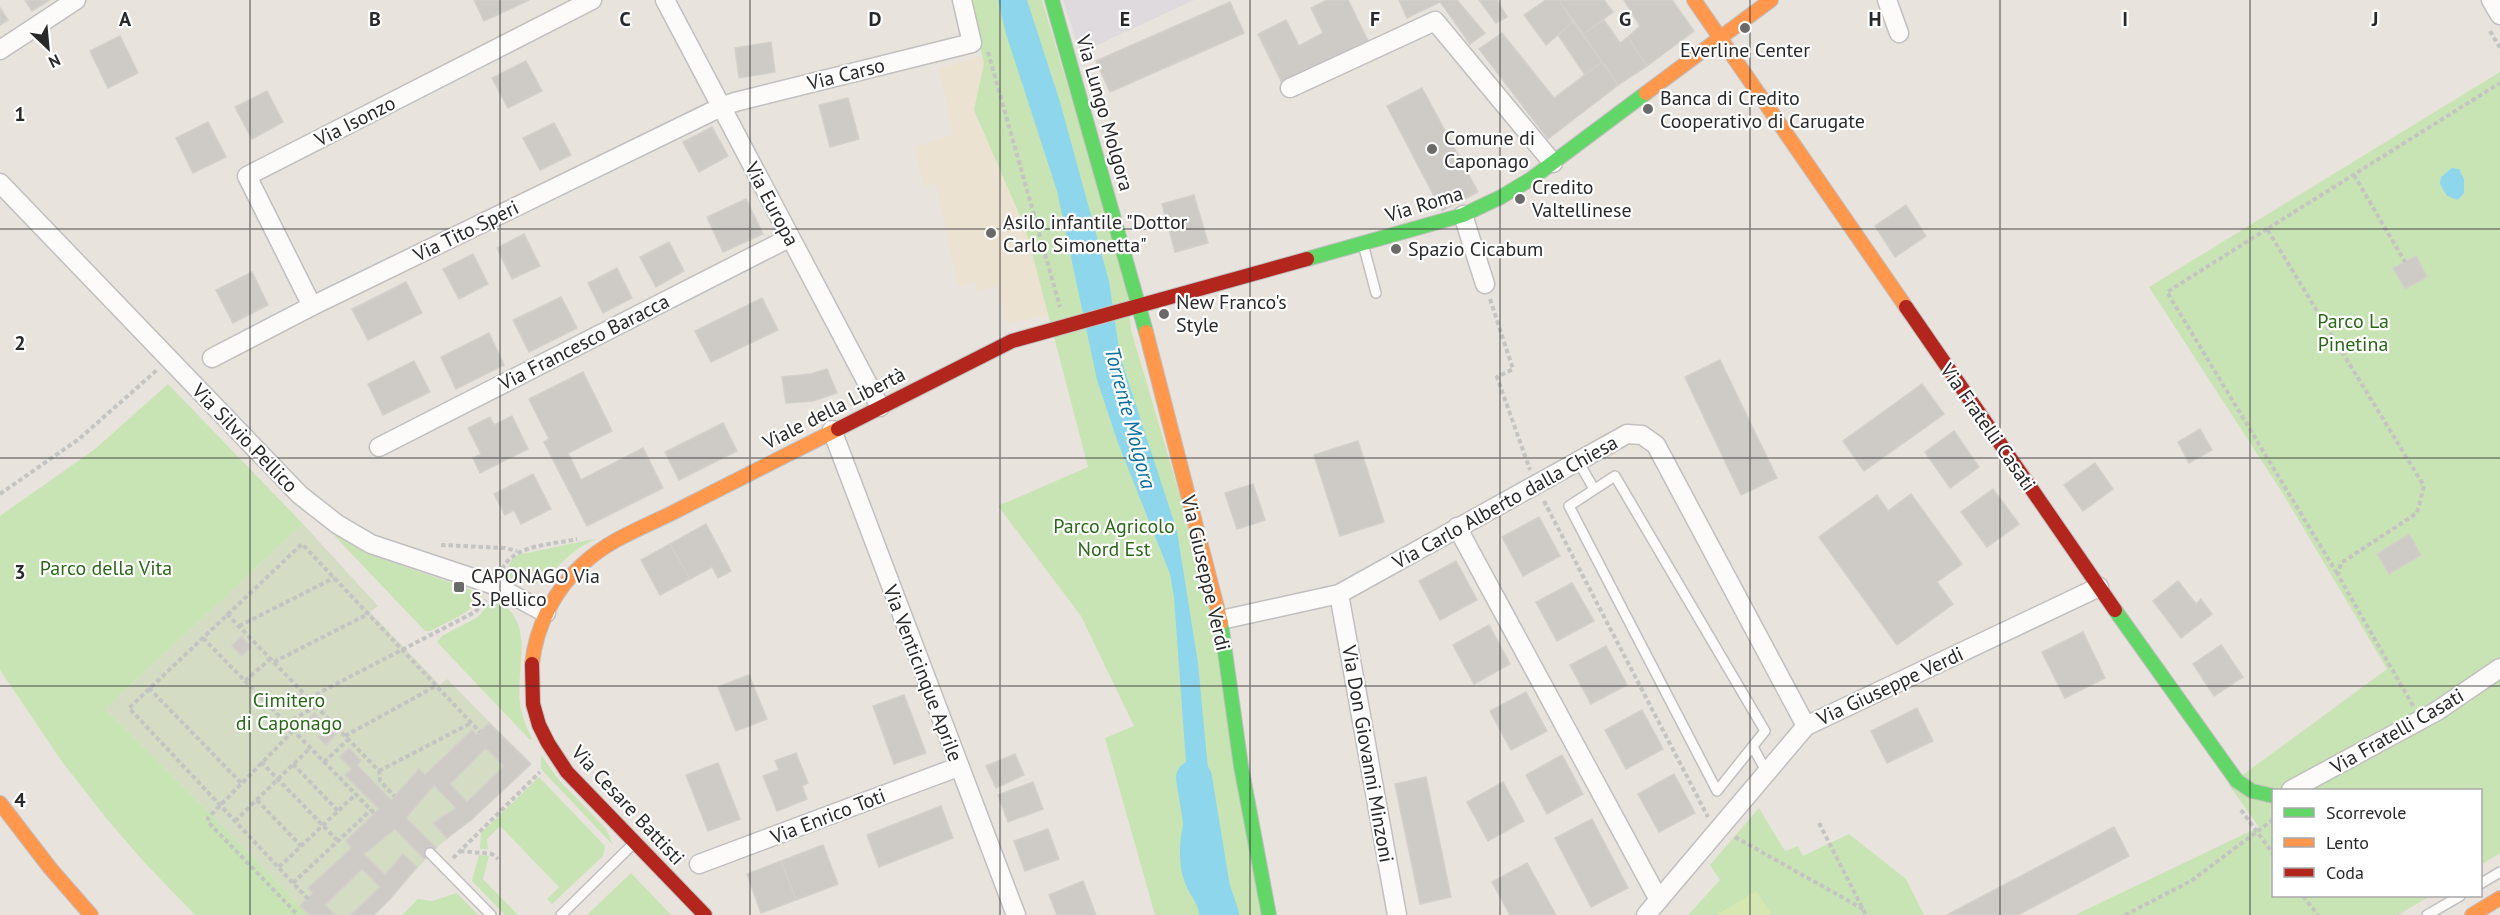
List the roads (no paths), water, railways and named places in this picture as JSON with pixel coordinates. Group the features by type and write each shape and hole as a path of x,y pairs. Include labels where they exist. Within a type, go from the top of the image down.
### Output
{"street":[{"path":"0,50 76,0"},
{"name":"Via Isonzo","path":"312,306 247,176 592,0"},
{"name":"Via Europa","path":"665,0 880,407"},
{"name":"Via Carso","path":"721,107 972,43 962,0"},
{"name":"Via Lungo Molgora","path":"1052,0 1138,306"},
{"name":"Via Fratelli Casati","path":"1694,0 1718,38 2099,587 2237,780 2252,791 2272,796"},
{"name":"Via Roma","path":"1120,311 1362,241 1463,215 1501,197 1553,163 1771,0"},
{"path":"1887,0 1899,33"},
{"path":"2491,0 2500,15"},
{"path":"1290,88 1435,21 1553,163"},
{"name":"Via Tito Speri","path":"212,358 312,306 721,107"},
{"name":"Via Silvio Pellico","path":"0,183 300,495 325,516 359,538 381,548 494,585 546,613"},
{"path":"1463,215 1485,284"},
{"name":"Via Francesco Baracca","path":"379,447 789,238"},
{"name":"Via Giuseppe Verdi","path":"1138,306 1221,620 1241,766 1269,915"},
{"name":"Viale della Libertà","path":"626,536 1012,341 1120,311"},
{"name":"Via Venticinque Aprile","path":"832,430 1016,915"},
{"name":"Via Carlo Alberto dalla Chiesa","path":"1221,620 1339,594 1627,434 1642,435 1656,445 1806,726"},
{"path":"1457,527 1659,900"},
{"name":"Via Cesare Battisti","path":"626,536 580,566 546,613 539,628 531,670 532,700 539,726 567,772 705,915"},
{"name":"Via Giuseppe Verdi","path":"1646,915 1806,726 2099,587"},
{"name":"Via Don Giovanni Minzoni","path":"1339,594 1397,915"},
{"name":"Via Fratelli Casati","path":"2293,789 2420,720 2500,668"},
{"name":"Via Enrico Toti","path":"699,864 958,767"},
{"path":"0,803 91,915"},
{"path":"2472,915 2499,899"}],"lane":[{"path":"1362,241 1376,293"},
{"path":"1578,461 1594,489"},
{"path":"1615,476 1765,731 1753,747 1717,791 1569,506 1615,476"},
{"path":"1753,747 1767,773"},
{"path":"561,915 635,842"},
{"path":"430,853 491,915"},
{"path":"2499,899 2483,882 2500,872"},
{"path":"2427,915 2458,897"}],"water":[{"name":"Torrente Molgora","path":"998,0 1027,0 1060,102 1109,281 1120,356 1177,531 1198,663 1210,791 1201,824 1211,866 1213,915 1199,915 1186,884 1180,861 1182,831 1189,803 1174,598 1170,574 1118,443 1097,380 1057,191 1006,34"},
{"path":"2452,168 2459,169 2464,179 2464,193 2458,200 2447,196 2440,184 2441,177"}],"waterway":[{"name":"Torrente Molgora","path":"1194,778 1212,888 1221,915"}],"place":[{"name":"Everline Center","path":"1745,28"},
{"name":"Banca di Credito Cooperativo di Carugate","path":"1648,109"},
{"name":"Comune di Caponago","path":"1432,149"},
{"name":"Credito Valtellinese","path":"1520,199"},
{"name":"Asilo infantile \"Dottor Carlo Simonetta\"","path":"991,233"},
{"name":"Spazio Cicabum","path":"1396,249"},
{"name":"New Franco's Style","path":"1164,314"},
{"name":"CAPONAGO Via S. Pellico","path":"459,587"}],"park label":[{"name":"Parco La Pinetina","path":"2353,332"},
{"name":"Parco Agricolo Nord Est","path":"1114,538"},
{"name":"Parco della Vita","path":"106,568"},
{"name":"Cimitero di Caponago","path":"289,712"}]}
